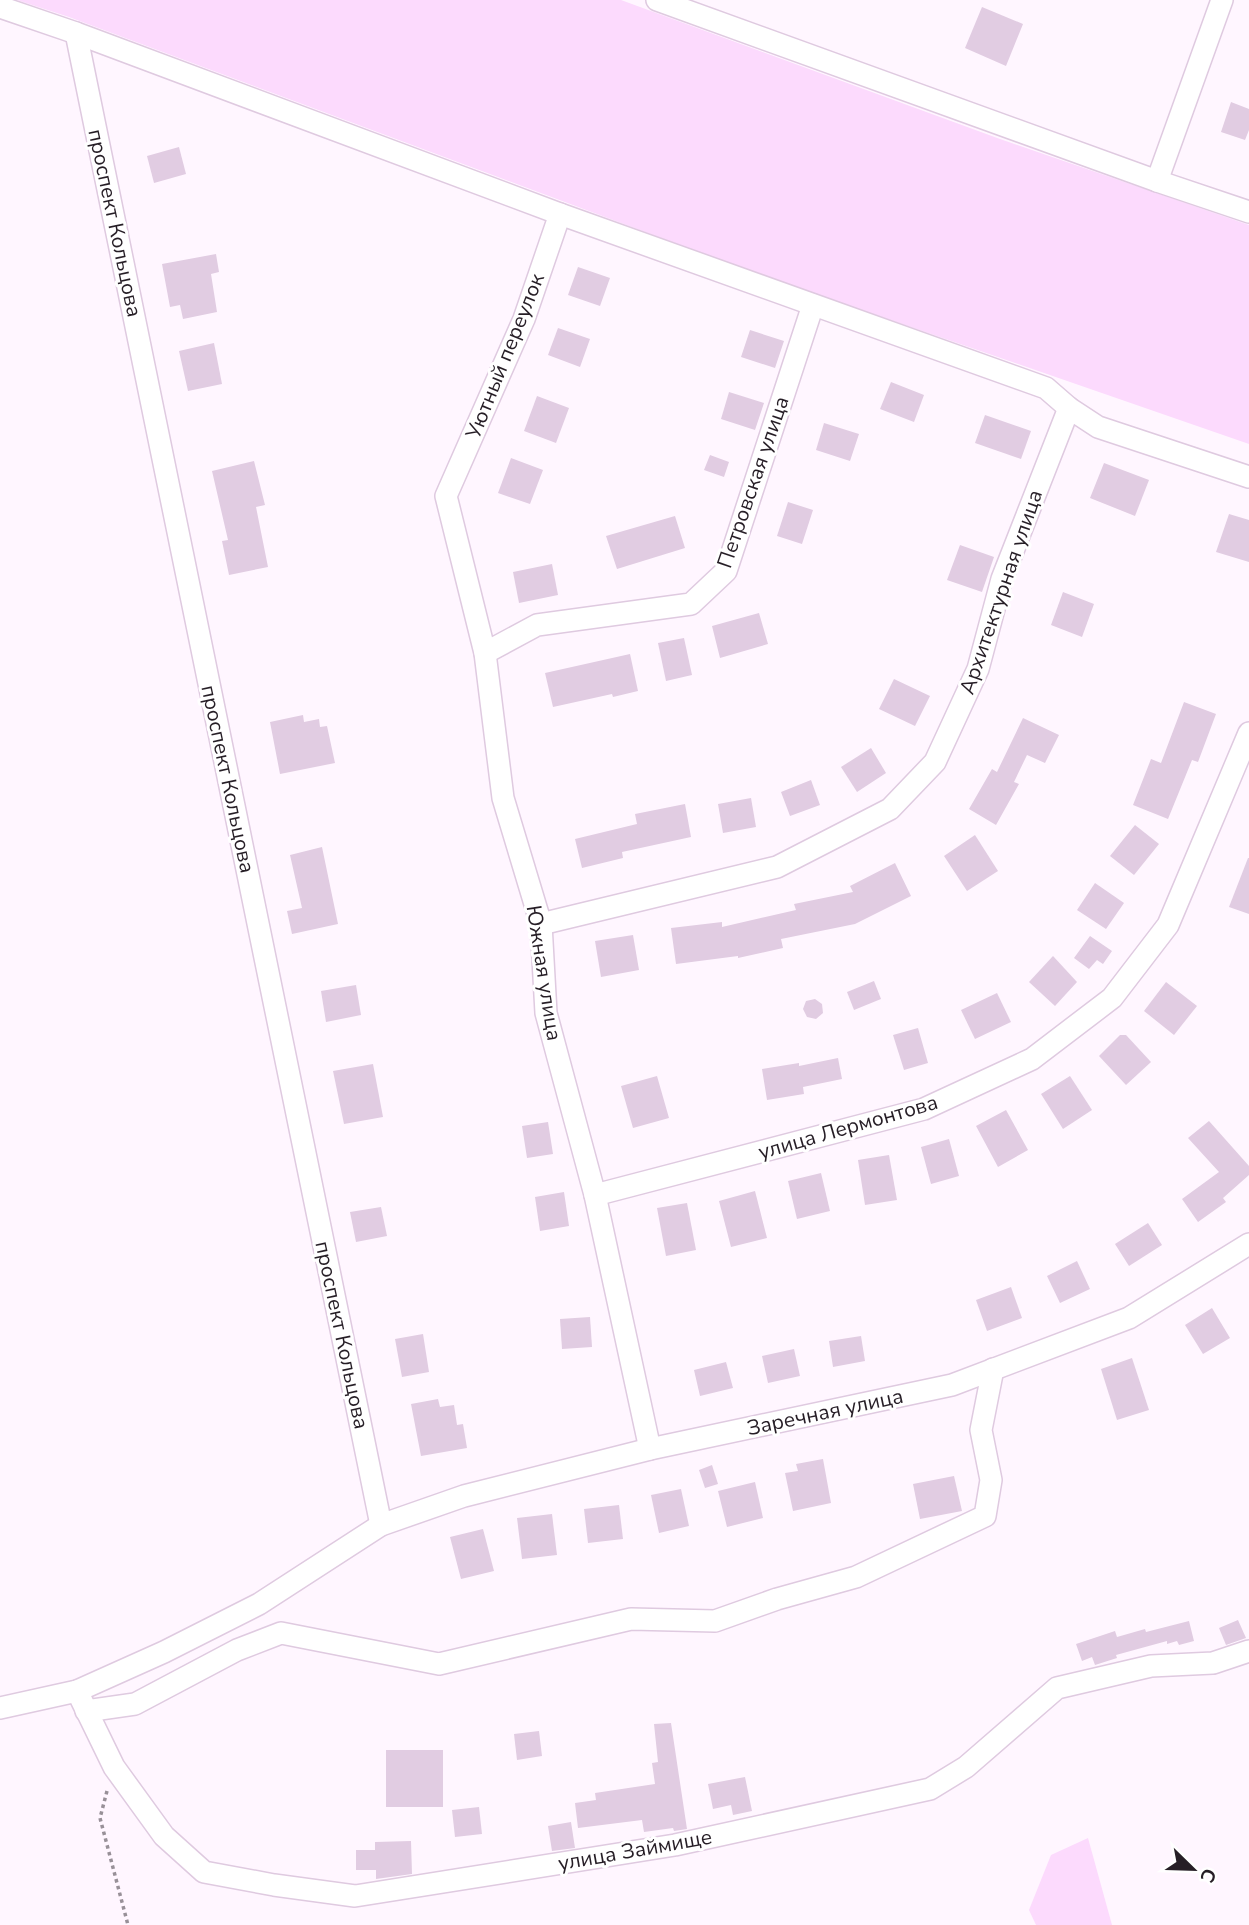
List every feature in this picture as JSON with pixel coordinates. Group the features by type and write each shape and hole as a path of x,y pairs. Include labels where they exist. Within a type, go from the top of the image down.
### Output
{"street":[{"path":"657,0 1249,212"},
{"path":"1157,181 1222,0"},
{"path":"0,7 560,214 1046,388 1069,408 1098,427 1249,477"},
{"name":"проспект Кольцова","path":"76,33 381,1525"},
{"name":"Уютный переулок","path":"446,496 524,318 560,214"},
{"name":"Петровская улица","path":"485,653 537,625 691,604 726,571 813,305"},
{"name":"Архитектурная улица","path":"541,924 777,867 890,809 935,762 978,669 1002,579 1069,408"},
{"name":"Южная улица","path":"446,496 485,653 503,798 541,924 546,1013 594,1195 650,1449"},
{"name":"улица Лермонтова","path":"594,1195 924,1109 1032,1059 1112,998 1168,925 1249,733"},
{"name":"Заречная улица","path":"0,1708 77,1691 164,1652 258,1604 381,1525 464,1496 650,1449 952,1385 1129,1318 1249,1244"},
{"path":"86,1711 135,1704 237,1650 281,1633 439,1664 631,1619 715,1621 777,1599 856,1577 985,1516 991,1480 981,1430 993,1369"},
{"name":"улица Займище","path":"77,1691 114,1767 164,1836 204,1872 355,1896 675,1845 929,1789 965,1767 1057,1688 1150,1666 1213,1663 1249,1651"}],"path":[{"path":"114,1767 100,1818 128,1925"}],"shaded area":[{"path":"17,0 621,0 1000,139 1249,225 1249,444 755,273"},
{"path":"1088,1838 1112,1925 1036,1925 1029,1910 1051,1855"}],"building":[{"path":"982,7 1023,24 1006,66 965,48"},
{"path":"1231,102 1249,109 1249,130 1245,140 1221,132"},
{"path":"179,147 186,174 154,183 147,156"},
{"path":"216,254 219,272 211,274 217,312 183,319 180,305 170,307 162,264"},
{"path":"578,267 610,278 600,306 568,295"},
{"path":"558,328 590,339 580,367 548,355"},
{"path":"750,330 784,341 775,368 741,357"},
{"path":"214,343 222,384 188,391 179,351"},
{"path":"891,382 924,395 914,422 880,409"},
{"path":"729,392 764,403 755,430 721,419"},
{"path":"537,396 569,408 556,443 524,431"},
{"path":"985,415 1031,431 1021,459 975,443"},
{"path":"824,423 859,434 850,461 816,450"},
{"path":"710,455 729,462 724,477 704,470"},
{"path":"511,458 543,470 530,504 498,493"},
{"path":"254,461 265,505 256,507 268,567 229,575 222,541 228,540 212,471"},
{"path":"1104,463 1149,480 1135,516 1090,498"},
{"path":"788,502 813,510 802,544 777,536"},
{"path":"1229,514 1249,520 1249,562 1216,552"},
{"path":"675,516 685,548 617,569 606,536"},
{"path":"960,545 994,557 982,592 947,580"},
{"path":"552,564 558,595 519,603 513,572"},
{"path":"1063,592 1094,604 1082,637 1051,625"},
{"path":"759,613 768,644 720,658 712,626"},
{"path":"684,638 692,675 666,681 658,643"},
{"path":"630,654 638,691 553,707 545,673"},
{"path":"894,679 930,696 915,726 879,709"},
{"path":"1184,702 1216,714 1198,762 1192,760 1168,819 1133,805 1151,759 1161,763"},
{"path":"303,715 304,722 319,719 320,727 327,726 335,763 280,774 270,722"},
{"path":"1023,718 1059,735 1045,763 1027,755 1014,782 1019,784 996,825 969,809 992,769 997,772"},
{"path":"871,748 886,773 857,792 841,767"},
{"path":"811,780 820,805 790,816 781,792"},
{"path":"751,798 756,827 723,833 718,804"},
{"path":"685,804 691,837 622,852 623,858 582,868 575,839 637,824 635,814"},
{"path":"1135,825 1159,844 1134,875 1110,856"},
{"path":"975,835 998,871 967,891 944,856"},
{"path":"322,847 338,924 292,934 287,911 302,908 290,855"},
{"path":"1249,858 1249,914 1229,907"},
{"path":"895,863 911,896 855,924 781,939 783,948 738,958 676,964 671,928 722,922 722,927 796,910 794,904 853,892 850,886"},
{"path":"1095,883 1124,903 1106,929 1077,910"},
{"path":"633,935 639,970 601,977 595,941"},
{"path":"1090,936 1112,951 1103,964 1097,960 1089,969 1074,958"},
{"path":"1053,956 1077,982 1055,1006 1029,982"},
{"path":"874,981 881,999 854,1010 847,992"},
{"path":"1166,982 1197,1006 1174,1035 1144,1011"},
{"path":"356,985 361,1015 326,1022 321,991"},
{"path":"997,993 1011,1022 975,1039 961,1010"},
{"path":"815,999 822,1004 823,1013 816,1019 807,1017 803,1009 806,1001"},
{"path":"918,1028 928,1063 904,1070 893,1035"},
{"path":"1120,1035 1126,1035 1151,1062 1126,1085 1099,1056"},
{"path":"838,1058 842,1079 803,1087 804,1094 767,1100 762,1069 799,1063 799,1066"},
{"path":"373,1064 383,1117 344,1124 333,1071"},
{"path":"657,1076 669,1118 633,1128 621,1086"},
{"path":"1070,1076 1092,1110 1063,1129 1041,1094"},
{"path":"1006,1110 1028,1150 998,1167 976,1126"},
{"path":"1209,1121 1249,1166 1249,1175 1223,1198 1226,1202 1198,1222 1182,1199 1219,1172 1188,1138"},
{"path":"548,1122 553,1154 527,1158 522,1126"},
{"path":"949,1139 959,1176 931,1184 921,1147"},
{"path":"889,1155 897,1200 865,1205 858,1160"},
{"path":"821,1173 830,1211 797,1219 788,1181"},
{"path":"755,1191 767,1238 731,1247 719,1201"},
{"path":"564,1192 569,1226 540,1231 535,1197"},
{"path":"687,1203 696,1250 666,1256 657,1208"},
{"path":"381,1207 387,1236 356,1242 350,1212"},
{"path":"1148,1223 1162,1245 1129,1266 1115,1244"},
{"path":"1077,1261 1090,1289 1060,1303 1047,1276"},
{"path":"1011,1287 1022,1318 987,1331 976,1300"},
{"path":"1212,1308 1230,1338 1203,1354 1185,1325"},
{"path":"590,1317 592,1347 562,1349 560,1319"},
{"path":"423,1334 429,1372 402,1377 395,1339"},
{"path":"861,1336 865,1361 833,1367 829,1341"},
{"path":"794,1349 800,1376 768,1383 762,1356"},
{"path":"1132,1358 1149,1410 1117,1420 1101,1369"},
{"path":"726,1362 733,1388 700,1396 694,1370"},
{"path":"438,1399 440,1407 454,1405 457,1425 463,1424 467,1448 421,1456 411,1404"},
{"path":"823,1459 831,1503 793,1511 785,1473 798,1471 796,1464"},
{"path":"712,1465 718,1484 705,1488 699,1470"},
{"path":"954,1476 962,1511 920,1519 913,1484"},
{"path":"755,1482 763,1518 727,1527 718,1491"},
{"path":"681,1489 689,1526 659,1533 651,1495"},
{"path":"619,1505 623,1539 588,1543 584,1509"},
{"path":"552,1514 557,1555 522,1559 517,1518"},
{"path":"483,1529 494,1571 461,1579 450,1537"},
{"path":"1238,1620 1246,1638 1226,1645 1219,1628"},
{"path":"1189,1621 1194,1641 1179,1645 1177,1641 1167,1644 1167,1641 1116,1655 1117,1658 1095,1665 1092,1657 1082,1661 1076,1644 1115,1631 1117,1637"},
{"path":"671,1723 687,1829 644,1832 642,1820 578,1828 575,1803 596,1800 595,1793 655,1784 652,1763 658,1762 654,1724"},
{"path":"539,1731 542,1756 517,1760 514,1734"},
{"path":"386,1750 443,1750 443,1807 386,1807"},
{"path":"745,1777 752,1811 733,1815 731,1805 713,1809 708,1784"},
{"path":"479,1807 482,1834 455,1837 452,1810"},
{"path":"571,1822 575,1848 552,1851 548,1826"},
{"path":"411,1841 412,1874 376,1879 376,1870 356,1870 356,1850 375,1850 375,1842"}]}
